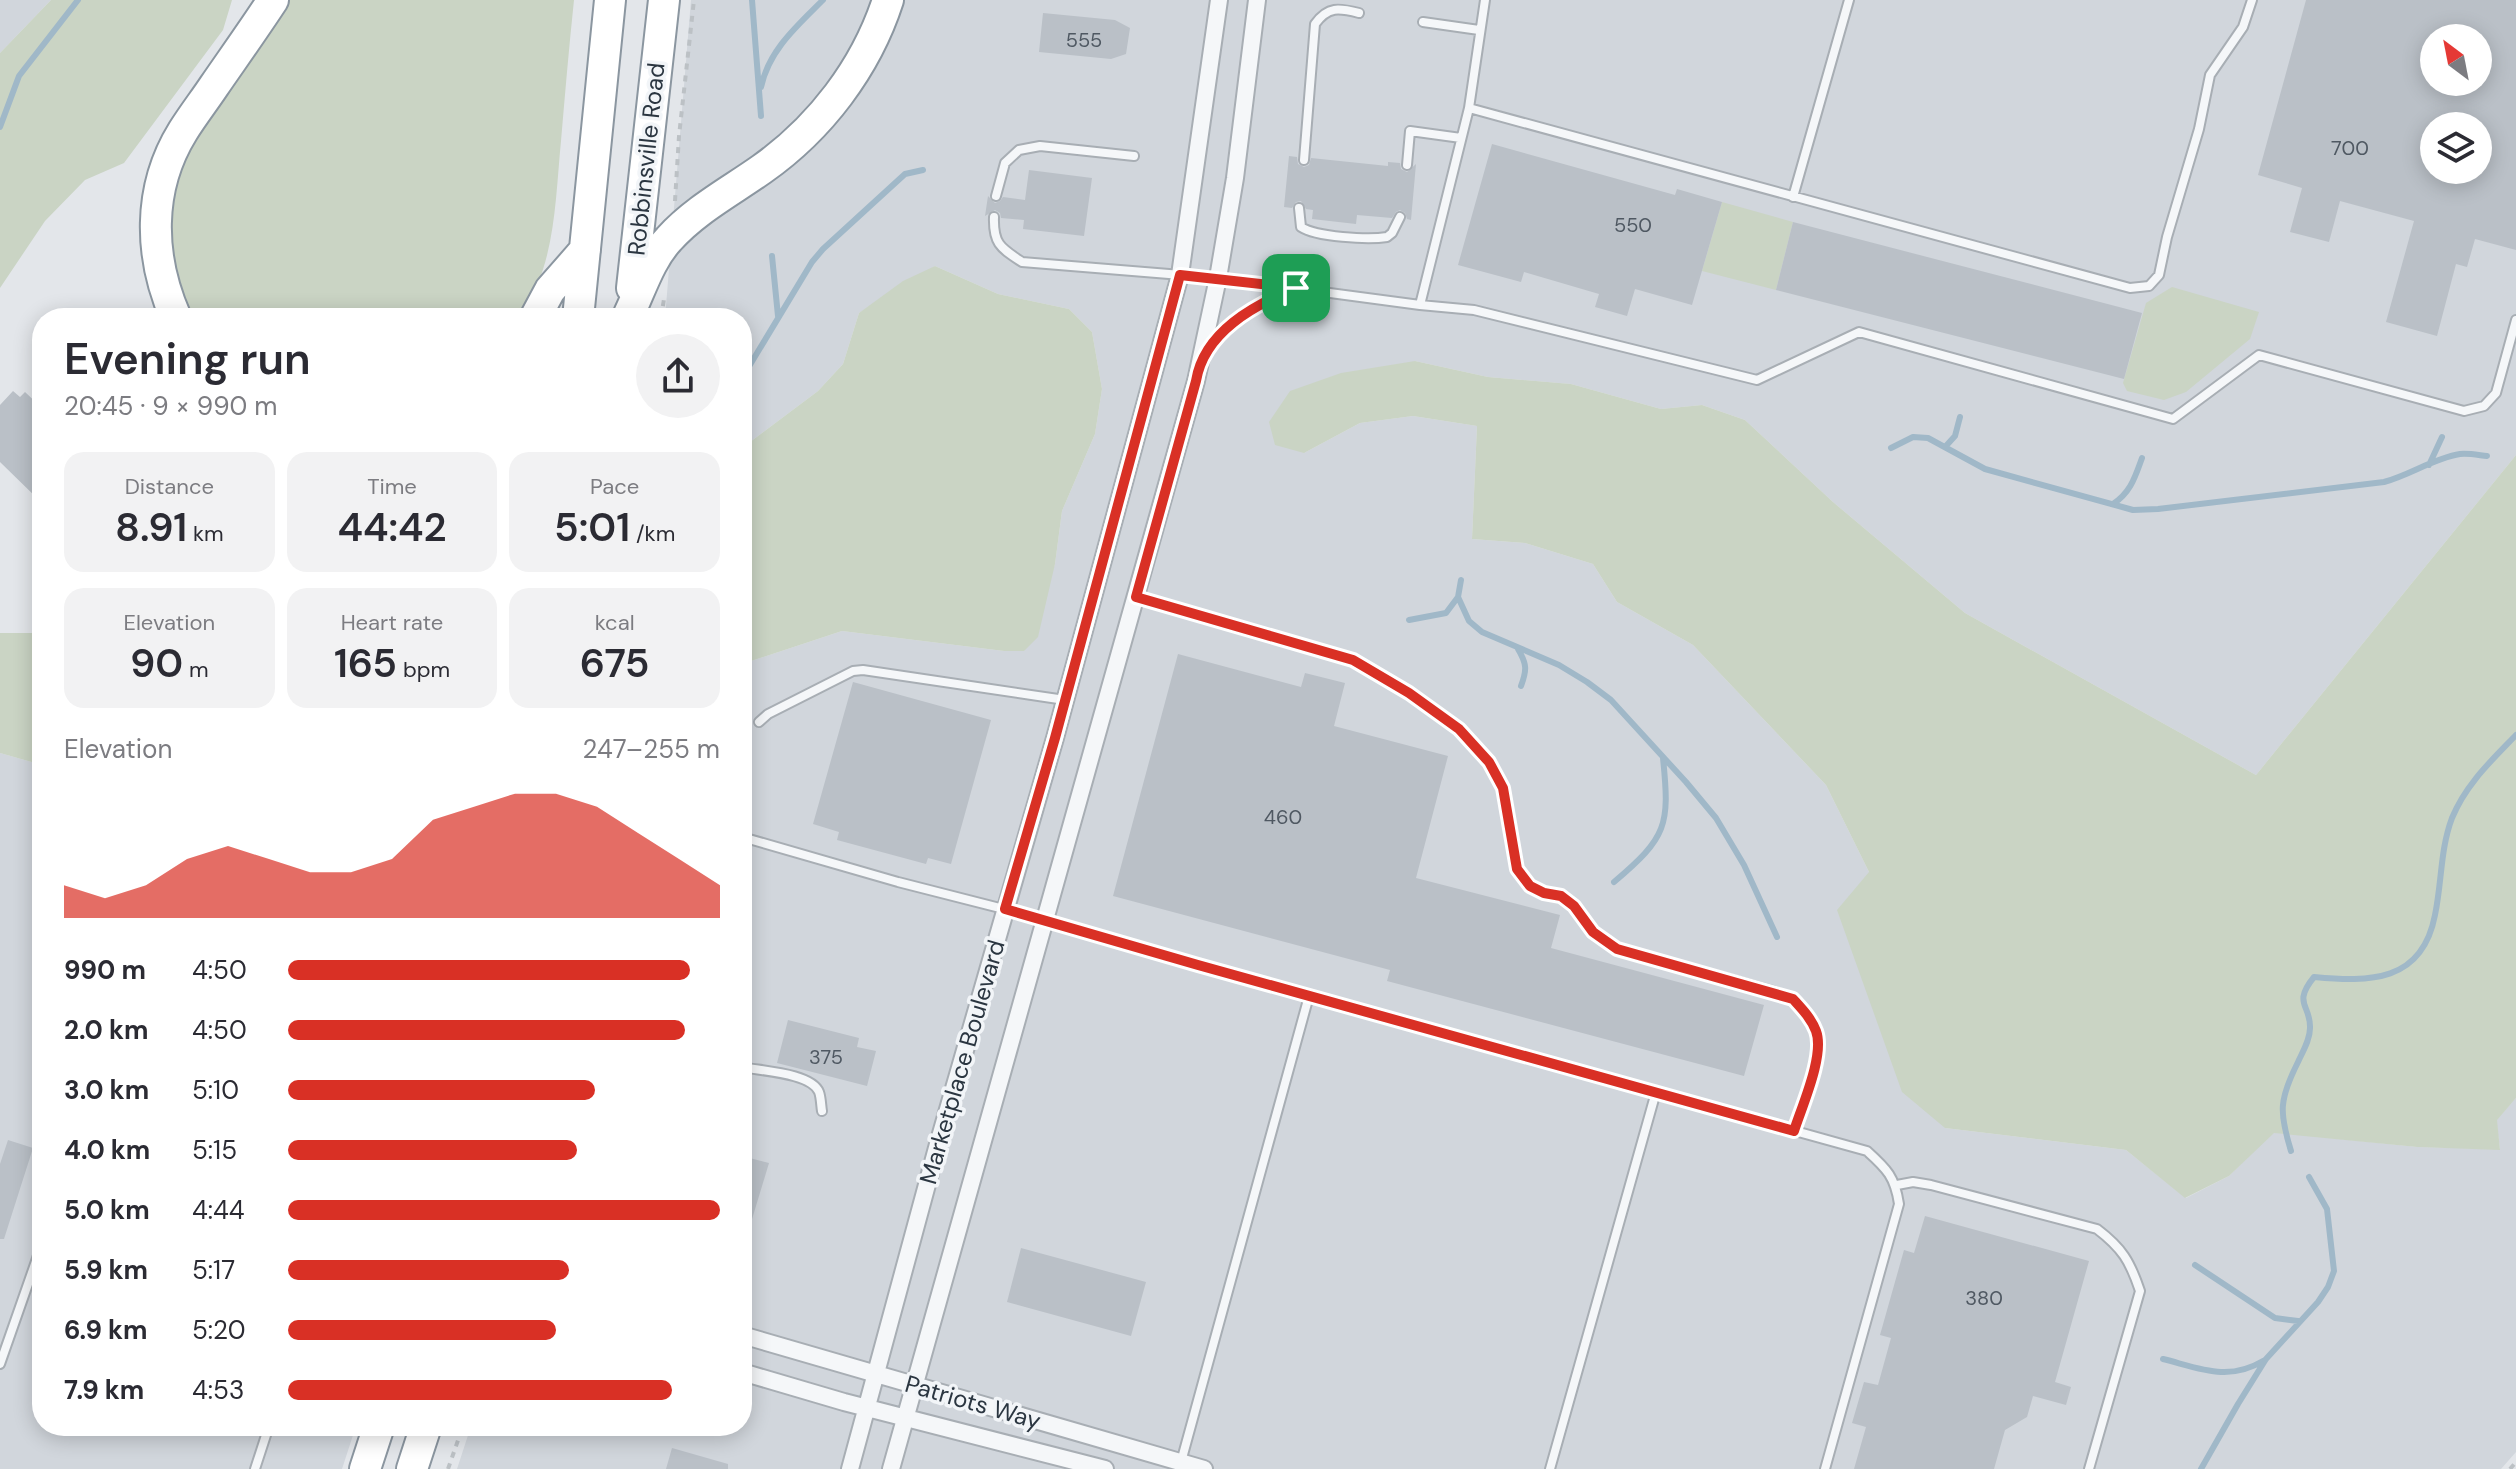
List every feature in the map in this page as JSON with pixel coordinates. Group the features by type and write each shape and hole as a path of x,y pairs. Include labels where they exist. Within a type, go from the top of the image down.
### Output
{"highway":[{"path":"171,308 158,266 155,212 160,183 182,132 273,0"},
{"path":"579,308 610,0"},
{"name":"Robbinsville Road","path":"630,308 664,0"},
{"path":"633,308 657,255 670,238 714,201 782,153 853,77 888,0"},
{"path":"540,308 550,290 585,250"},
{"path":"365,1469 376,1436"},
{"path":"412,1469 423,1436"}],"street":[{"name":"Marketplace Boulevard","path":"850,1469 1066,700 1180,275 1219,0"},
{"name":"Marketplace Boulevard","path":"891,1469 1196,381 1235,178 1257,0"},
{"name":"Patriots Way","path":"752,1338 1180,1466 1204,1469"},
{"name":"Patriots Way","path":"752,1375 1105,1469"}],"lane":[{"path":"1420,305 1469,108 1485,0"},
{"path":"1793,197 1849,0"},
{"path":"1469,108 2130,288 2149,286 2159,275 2199,129 2210,75 2243,27 2252,0"},
{"path":"1304,160 1315,24 1330,9 1359,13"},
{"path":"1423,22 1479,30"},
{"path":"1407,165 1410,131 1461,138"},
{"path":"996,196 1005,163 1019,150 1040,146 1134,156"},
{"path":"1299,208 1301,227 1330,235 1387,237 1400,217"},
{"path":"994,217 995,239 1003,249 1022,262 1218,278 1474,310 1757,380 1859,332 2173,419 2259,355 2464,411 2484,406 2496,393 2516,320"},
{"path":"1199,363 1218,336 1242,316 1266,300 1296,288"},
{"path":"1136,597 1353,660 1409,693 1459,729 1489,762 1503,788 1517,869 1530,886 1561,896 1574,906 1593,932 1617,949 1793,999 1809,1016 1817,1034 1819,1050 1794,1131"},
{"path":"759,722 768,714 853,671 863,670 1066,700"},
{"path":"752,840 1867,1151 1885,1167 1897,1185 1899,1204 1825,1469"},
{"path":"1180,1466 1309,996"},
{"path":"752,1069 799,1077 814,1083 820,1093 822,1111"},
{"path":"1550,1469 1656,1092"},
{"path":"1897,1185 1913,1182 1931,1185 2097,1229 2117,1245 2132,1267 2140,1291 2089,1469"},
{"path":"0,1364 32,1273"},
{"path":"255,1469 266,1436"}],"path":[{"path":"671,211 675,202 694,0"},
{"path":"448,1469 460,1436"},
{"path":"2510,1469 2516,1462"}],"shaded area":[{"path":"0,0 51,0 0,53"},
{"path":"691,0 2516,0 2516,455 2256,775 1965,613 1833,502 1745,420 1702,405 1661,409 1571,384 1488,377 1415,361 1304,453 1360,423 1413,416 1477,426 1472,539 1525,543 1593,564 1617,602 1693,645 1826,785 1869,872 1945,1128 2126,1150 2186,1198 2229,1176 2273,1132 2417,1147 2500,1149 2496,1120 2516,1098 2516,1452 2501,1469 457,1469 468,1436 752,1436 752,661 842,631 1024,651 1055,564 1062,511 1095,434 1102,389 1092,332 1069,309 998,294 935,266 859,313 843,364 818,391 752,440 752,308 666,308"},
{"path":"0,753 32,762 32,1436 353,1436 342,1469 0,1469"}],"green space":[{"path":"51,0 232,0 223,30 124,163 85,180 45,221 0,288 0,53"},
{"path":"289,0 574,0 552,233 540,277 525,308 186,308 171,270 169,199 194,135"},
{"path":"1722,202 1793,222 1776,290 1702,271"},
{"path":"935,266 998,294 1069,309 1092,332 1102,389 1095,434 1062,511 1055,564 1038,637 1024,651 1004,651 842,631 752,661 752,440 818,391 843,364 859,313 903,281"},
{"path":"2172,287 2259,312 2250,339 2186,392 2164,400 2127,391 2123,383 2146,303"},
{"path":"1415,361 1488,377 1571,384 1661,409 1702,405 1745,420 1833,502 1965,613 2256,775 2516,455 2516,1098 2497,1120 2500,1150 2417,1147 2274,1133 2229,1176 2185,1198 2126,1150 1945,1128 1902,1092 1837,910 1869,872 1826,785 1693,645 1617,602 1593,564 1525,543 1472,539 1477,426 1413,416 1360,423 1304,453 1275,445 1269,422 1290,391 1341,373"},
{"path":"0,633 32,633 32,762 0,753"}],"building":[{"path":"2306,0 2516,0 2516,250 2475,239 2467,267 2456,264 2437,336 2386,322 2414,221 2340,201 2329,242 2290,232 2302,188 2258,175"},
{"path":"1043,13 1115,20 1130,28 1126,54 1111,59 1039,52"},
{"path":"1492,144 1675,195 1677,189 1722,202 1692,305 1635,289 1627,316 1595,307 1599,294 1524,272 1521,282 1458,265"},
{"path":"1289,156 1297,157 1298,164 1304,167 1309,165 1311,158 1388,166 1388,162 1400,163 1401,169 1407,172 1416,164 1411,220 1400,210 1392,218 1357,215 1356,224 1312,219 1313,210 1306,209 1301,201 1292,208 1284,207"},
{"path":"1029,170 1092,178 1084,236 1023,229 1024,220 1001,218 995,210 985,216 988,196 995,203 1003,197 1025,200"},
{"path":"1793,222 2142,313 2124,379 1776,290"},
{"path":"13,391 20,397 25,392 32,399 32,493 0,462 0,405"},
{"path":"1178,654 1301,687 1305,673 1345,683 1334,726 1448,756 1416,878 1560,915 1551,948 1764,1005 1744,1076 1387,981 1390,970 1113,896"},
{"path":"853,682 991,720 951,864 928,858 926,864 837,840 839,832 813,824"},
{"path":"788,1020 859,1038 857,1047 876,1051 867,1086 777,1063"},
{"path":"8,1140 32,1148 4,1239 0,1239 0,1164"},
{"path":"752,1159 769,1163 752,1219"},
{"path":"1925,1216 2089,1261 2055,1382 2071,1387 2066,1405 2033,1396 2027,1417 2005,1430 1994,1469 1854,1469 1866,1427 1852,1423 1864,1382 1878,1385 1891,1338 1880,1335 1904,1250 1914,1253"},
{"path":"1021,1248 1146,1282 1131,1336 1007,1302"},
{"path":"672,1448 728,1464 728,1469 666,1469"}],"waterway":[{"path":"0,127 19,76 78,0"},
{"path":"752,0 761,116"},
{"path":"761,87 777,50 823,0"},
{"path":"752,361 823,249 905,174 923,170"},
{"path":"772,256 778,316"},
{"path":"1945,447 1955,436 1960,417"},
{"path":"1891,448 1913,437 1928,438 1985,469 2133,510 2384,482 2450,456 2487,456"},
{"path":"2429,465 2442,437"},
{"path":"2113,504 2128,489 2142,458"},
{"path":"1461,580 1458,597 1469,621 1482,632 1559,665 1587,682 1611,700 1686,782 1716,818 1744,865 1777,937"},
{"path":"1409,620 1446,613 1458,597"},
{"path":"1518,649 1525,667 1521,686"},
{"path":"2291,1151 2284,1126 2283,1106 2287,1086 2309,1037 2310,1020 2304,993 2314,977 2373,978 2406,966 2418,954 2435,915 2445,842 2452,818 2472,784 2516,735"},
{"path":"1614,882 1645,853 1661,829 1666,800 1663,758"},
{"path":"2201,1469 2266,1359 2318,1302 2334,1271 2327,1209 2309,1177"},
{"path":"2195,1265 2275,1318 2298,1321"},
{"path":"2163,1359 2225,1372 2238,1371 2263,1361"}],"route":[{"path":"1180,275 1296,288 1266,300 1242,316 1218,336 1199,363 1136,597 1353,660 1409,693 1459,729 1489,762 1503,788 1517,869 1530,886 1561,896 1574,906 1593,932 1617,949 1793,999 1809,1016 1817,1034 1819,1050 1794,1131 1005,909 1104,561 1180,275"}]}
